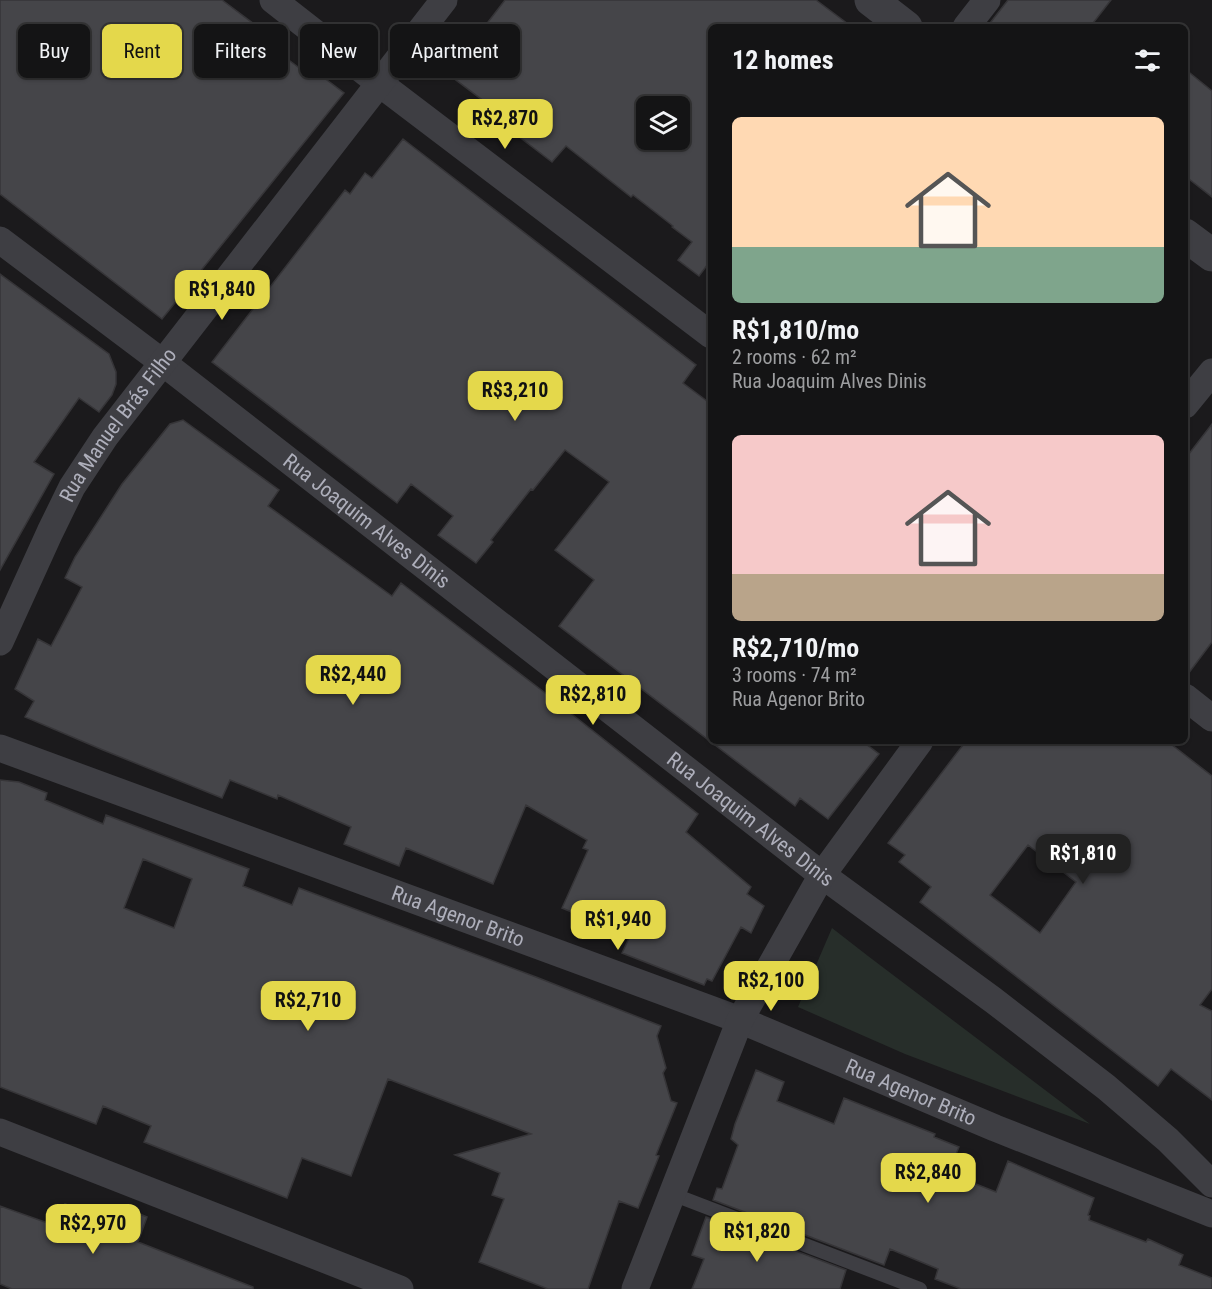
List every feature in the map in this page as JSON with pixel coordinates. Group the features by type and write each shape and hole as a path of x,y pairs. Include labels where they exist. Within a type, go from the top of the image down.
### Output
{"street":[{"path":"273,0 708,333"},
{"name":"Rua Manuel Brás Filho","path":"0,642 72,487 105,436 444,0"},
{"path":"871,0 902,24"},
{"path":"968,24 987,0"},
{"path":"1188,237 1212,255"},
{"name":"Rua Joaquim Alves Dinis","path":"0,240 162,362 822,875 993,1000 1106,1087 1168,1140 1212,1184"},
{"path":"1188,401 1212,372"},
{"path":"1188,699 1212,718"},
{"path":"635,1289 740,1020 822,875 918,744"},
{"name":"Rua Agenor Brito","path":"0,748 740,1020 995,1128 1212,1214"},
{"path":"0,1132 400,1289"}],"lane":[{"path":"672,1194 920,1289"}],"shaded area":[{"path":"832,928 1090,1124 905,1054 798,1007"}],"building":[{"path":"0,0 222,0 254,24 194,24 194,78 288,78 288,59 300,68 300,78 324,78 344,93 162,319 0,194"},
{"path":"505,0 816,0 848,24 708,24 708,264 699,276 678,260 692,242 633,195 631,197 566,146 552,162 509,129 513,123 453,78 520,78 520,24 487,24"},
{"path":"1008,0 1111,0 1092,24 989,24"},
{"path":"1188,71 1212,91 1212,197 1188,178"},
{"path":"403,139 696,365 683,383 708,402 708,740 559,626 594,580 555,550 609,482 565,450 533,490 531,489 476,563 438,535 453,516 411,484 397,503 212,362 345,190 350,194 365,173 372,178"},
{"path":"0,274 109,354 116,372 116,384 112,395 99,412 79,398 34,462 54,474 0,570"},
{"path":"183,420 279,490 268,506 392,596 401,583 698,814 686,832 751,887 747,894 764,906 751,933 741,927 712,981 707,979 704,985 622,953 630,936 562,908 588,850 583,848 587,840 526,805 493,884 406,848 399,866 344,844 351,827 278,795 277,799 230,780 222,798 25,717 34,701 15,689 38,639 51,646 82,587 65,578 75,557 122,484 170,424"},
{"path":"1212,424 1212,642 1188,674 1188,455"},
{"path":"714,744 866,744 879,754 828,819 800,798 795,806"},
{"path":"964,744 1171,744 1212,776 1212,989 1200,1005 1212,1011 1212,1100 1171,1069 1158,1086 920,902 931,887 899,862 905,855 888,843","holes":["1028,845 1076,882 1040,933 990,895"]},
{"path":"0,780 19,782 47,793 45,800 103,824 106,815 249,869 243,886 292,905 299,888 661,1026 657,1036 666,1068 663,1073 671,1101 677,1103 638,1208 619,1201 588,1289 548,1289 479,1262 504,1199 492,1195 500,1173 455,1155 531,1134 388,1079 351,1176 302,1158 287,1198 144,1142 151,1126 103,1106 96,1124 0,1087","holes":["143,859 192,879 174,928 124,908"]},
{"path":"756,1070 784,1082 777,1101 834,1124 844,1098 935,1134 934,1137 959,1147 948,1173 996,1192 1008,1161 1094,1198 1088,1215 1089,1220 1146,1242 1148,1239 1183,1255 1179,1265 1212,1278 1212,1289 961,1289 935,1279 938,1269 890,1249 884,1265 713,1200 717,1188 722,1189 738,1145 731,1139"},
{"path":"65,1204 87,1212 90,1206 116,1217 120,1206 147,1217 138,1242 253,1287 253,1289 12,1289 0,1284 0,1206 56,1226"},
{"path":"706,1217 846,1270 840,1289 692,1289 704,1259 692,1255"}]}
